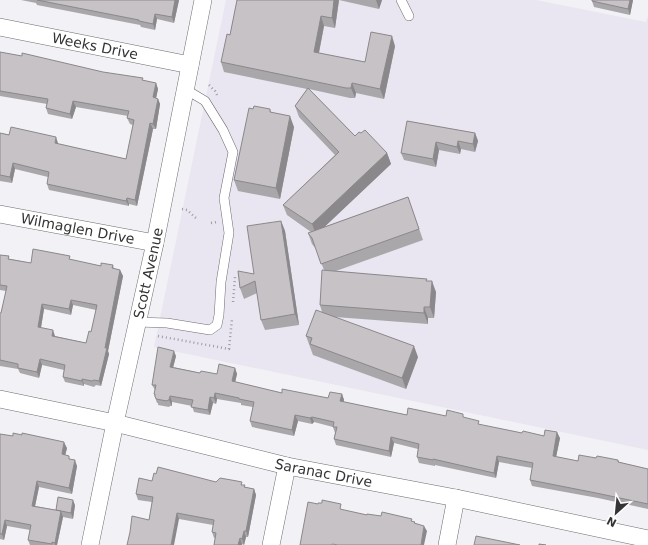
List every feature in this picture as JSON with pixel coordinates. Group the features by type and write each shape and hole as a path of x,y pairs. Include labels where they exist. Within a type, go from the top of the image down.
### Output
{"street":[{"name":"Scott Avenue","path":"90,545 155,242 203,0"},
{"name":"Weeks Drive","path":"0,27 190,64"},
{"name":"Wilmaglen Drive","path":"0,214 155,242"},
{"name":"Saranac Drive","path":"0,399 115,423 287,466 456,498 648,539"},
{"path":"271,545 287,466"},
{"path":"447,545 456,498"}],"lane":[{"path":"401,0 409,16"},
{"path":"137,322 167,323 210,330 217,325 221,282 229,233 224,198 233,152 223,130 205,100 185,89"}],"path":[{"path":"182,209 187,210 197,220"}],"shaded area":[{"path":"226,0 536,0 646,22 648,16 648,450 154,347"}],"building":[{"path":"37,0 175,0 172,17 155,14 153,24"},
{"path":"237,0 334,0 332,18 321,16 314,52 365,62 371,32 392,36 380,89 352,83 351,88 346,88 221,62 227,34 230,35"},
{"path":"592,0 630,0 628,9"},
{"path":"0,52 22,56 22,53 103,72 143,78 142,80 156,83 153,97 158,99 153,124 150,123 135,200 127,198 126,201 47,184 49,172 13,163 10,177 0,175 0,133 9,135 11,127 56,137 55,143 126,159 134,120 127,118 129,111 73,101 70,114 46,108 48,99 0,91"},
{"path":"308,88 355,136 359,132 361,133 365,130 387,153 312,224 283,205 339,152 295,106"},
{"path":"254,106 270,109 270,112 290,116 276,188 234,180 249,108 253,109"},
{"path":"407,121 475,133 473,144 458,141 457,147 436,142 433,159 401,153"},
{"path":"408,197 419,229 321,264 312,238 308,233"},
{"path":"281,221 295,314 261,320 255,281 240,288 238,271 254,274 247,226"},
{"path":"33,249 70,256 69,259 101,266 101,263 113,265 112,268 120,270 105,348 107,348 99,381 82,379 82,381 63,377 65,365 40,359 37,372 18,368 18,364 0,360 0,313 7,286 0,285 0,255 9,256 8,259 31,263","holes":["71,300 97,305 91,332 89,331 86,343 52,336 53,330 38,327 42,304 69,309"]},
{"path":"322,270 427,279 426,281 432,281 430,307 424,307 424,313 320,305"},
{"path":"316,310 414,346 402,378 310,344 312,338 306,336"},
{"path":"158,347 174,351 170,367 200,373 201,371 217,374 219,364 235,368 232,381 282,393 282,389 328,398 330,392 342,394 340,401 407,415 408,408 446,416 447,410 463,414 463,417 479,421 478,424 522,433 523,431 544,436 545,430 557,432 553,456 578,461 579,455 596,458 597,456 618,460 618,462 648,469 648,504 530,480 533,463 497,456 494,473 433,459 417,457 419,444 391,437 389,451 334,439 337,427 333,427 334,422 312,417 310,418 295,415 292,430 250,421 254,402 239,398 215,393 214,398 210,397 208,410 191,407 193,400 170,396 169,400 167,401 156,399 154,394 156,385 152,385"},
{"path":"13,433 22,435 22,433 64,442 62,454 69,456 69,459 75,460 69,488 37,481 32,506 61,511 55,543 52,542 52,544 28,540 31,525 5,520 2,534 0,534 0,434 13,436"},
{"path":"158,467 216,482 220,478 242,482 241,485 245,485 244,487 254,489 246,531 244,531 242,539 240,538 238,545 214,545 216,533 212,532 214,520 177,513 171,545 127,545 132,516 149,520 153,497 136,494 139,478 152,481 154,473 156,474"},
{"path":"58,497 73,500 71,513 56,510"},
{"path":"322,500 341,504 340,509 367,515 381,516 382,512 412,519 411,521 415,522 414,523 424,526 421,545 300,545 308,502 318,504 322,503"},
{"path":"476,536 520,545 474,545"}]}
